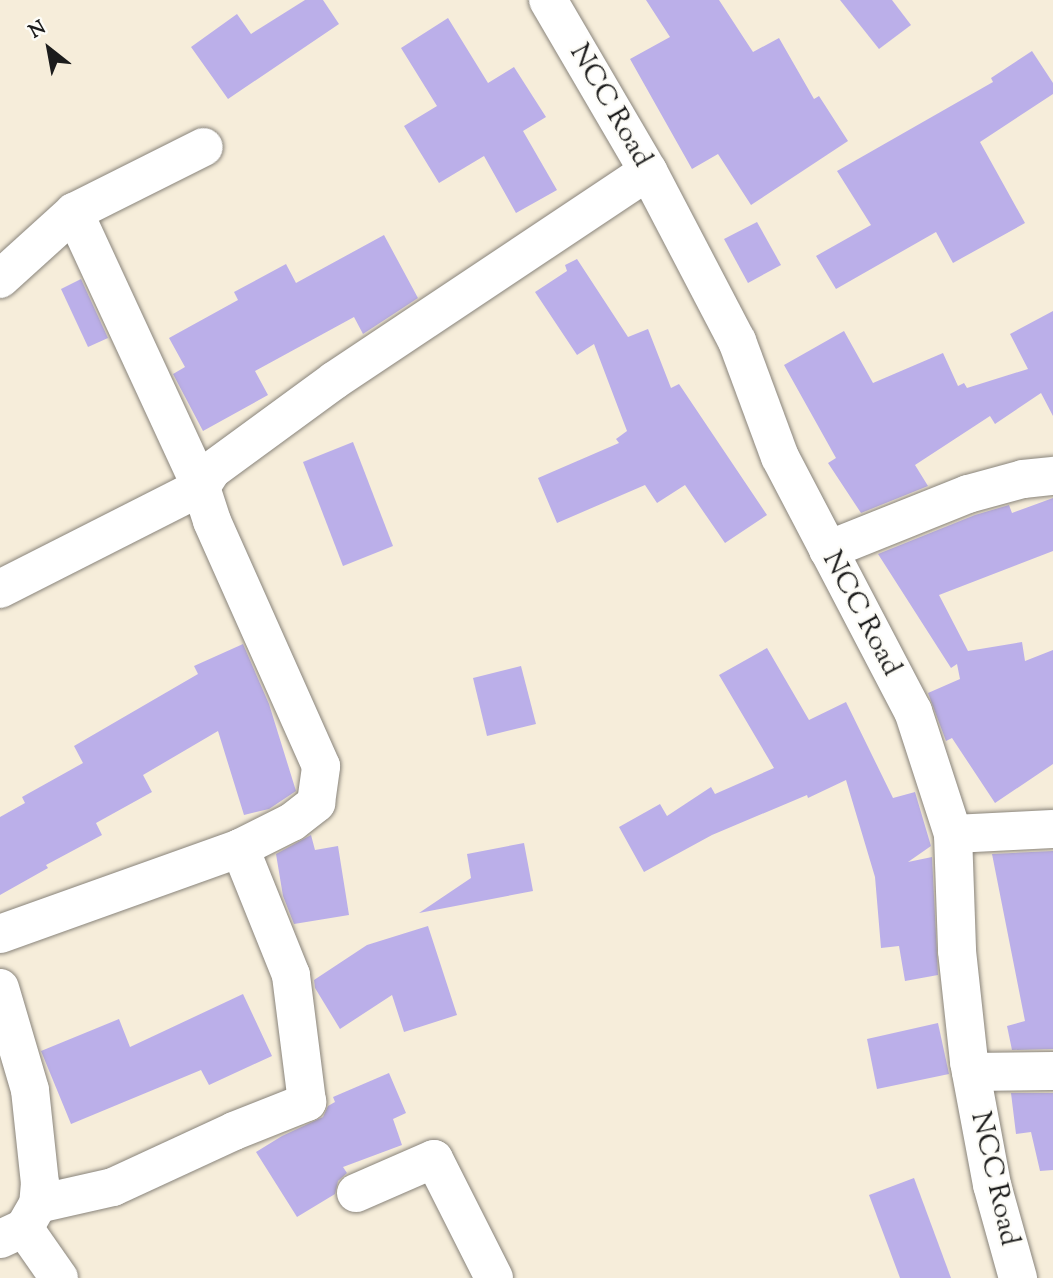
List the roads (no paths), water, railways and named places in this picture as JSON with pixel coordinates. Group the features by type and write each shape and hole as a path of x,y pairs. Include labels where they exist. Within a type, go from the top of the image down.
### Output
{"street":[{"name":"NCC Road","path":"548,0 648,171 737,341 780,457 913,711 953,835 957,951 971,1072 992,1185 1018,1278"},
{"path":"0,279 74,212 204,147"},
{"path":"0,589 201,487 212,470 335,380 648,171"},
{"path":"0,934 240,848 292,822 316,803 321,766 212,521 201,487 74,212"},
{"path":"828,550 968,495 1023,479 1053,476"},
{"path":"953,835 1053,829"},
{"path":"21,1224 307,1102 291,975 240,848"},
{"path":"0,988 30,1090 40,1183 21,1224"},
{"path":"971,1072 1053,1071"},
{"path":"356,1193 434,1159 494,1278"},
{"path":"21,1224 59,1278"}]}
